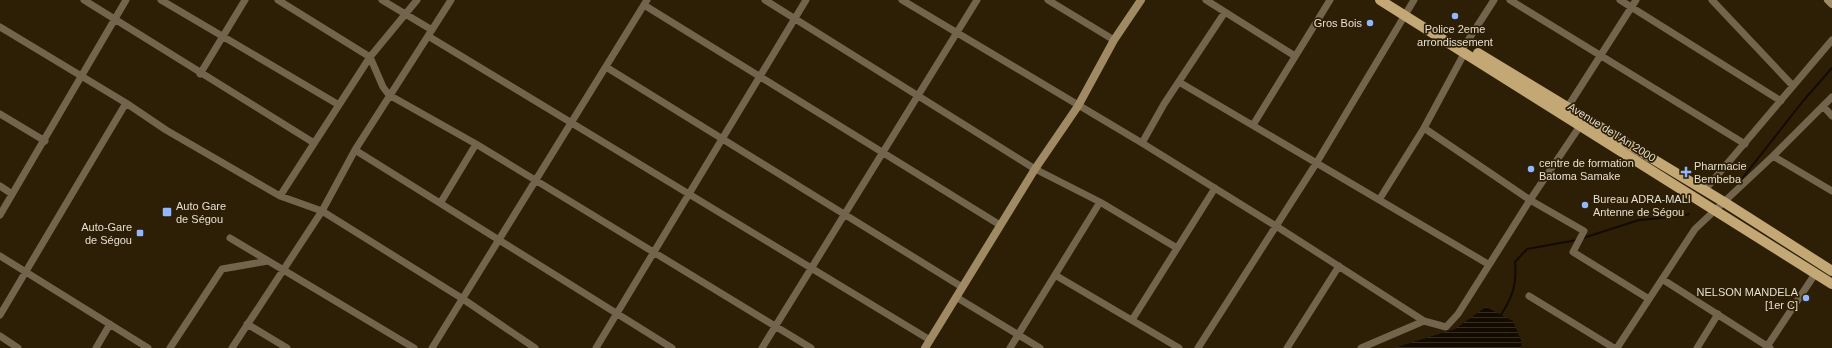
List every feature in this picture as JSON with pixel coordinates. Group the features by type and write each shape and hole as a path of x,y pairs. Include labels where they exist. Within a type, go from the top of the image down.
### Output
{"main road":[{"name":"Avenue de l'An 2000","path":"1380,0 1406,12 1724,202 1832,271"},
{"name":"Avenue de l'An 2000","path":"1392,0 1406,12"},
{"name":"Avenue de l'An 2000","path":"1465,48 1580,126 1832,284"}],"street":[{"path":"84,0 200,74 314,143"},
{"path":"0,215 45,141 126,0"},
{"path":"200,74 224,37 245,0"},
{"path":"278,0 370,57 383,87 389,95 476,144 811,348"},
{"path":"382,0 406,14 430,33 571,123 930,340"},
{"path":"280,196 370,57 417,0"},
{"path":"232,348 322,212 355,150 451,0"},
{"path":"765,0 1035,169 1100,202 1177,248"},
{"path":"596,348 806,0"},
{"path":"902,0 1142,143 1276,226 1424,321 1446,327 1458,314 1488,264 1580,126"},
{"path":"762,348 977,0"},
{"path":"1048,0 1114,40"},
{"path":"925,348 1035,169 1078,106 1114,40 1141,0"},
{"path":"1206,0 1295,56"},
{"path":"1252,125 1330,0"},
{"path":"1198,348 1317,162 1414,0"},
{"path":"1379,200 1424,128 1465,48 1494,0"},
{"path":"1510,0 1745,144"},
{"path":"1620,0 1781,101"},
{"path":"1567,108 1636,0"},
{"path":"1712,0 1793,86"},
{"path":"1828,0 1832,4"},
{"path":"165,1 339,105"},
{"path":"432,348 645,3 760,77 1000,225"},
{"path":"1142,143 1164,104 1224,12"},
{"path":"0,27 126,102 166,130 280,196 322,212 463,299 535,348"},
{"path":"1704,191 1832,40"},
{"path":"606,66 962,287"},
{"path":"1179,82 1488,264"},
{"path":"1617,348 1695,229 1773,156 1832,97"},
{"path":"0,315 126,102"},
{"path":"1823,106 1832,116"},
{"path":"0,114 45,141"},
{"path":"1424,128 1530,200 1584,231 1573,252 1649,299"},
{"path":"441,202 476,144"},
{"path":"355,150 441,202 672,348"},
{"path":"1773,156 1832,191"},
{"path":"0,186 12,194"},
{"path":"1132,320 1215,188"},
{"path":"1010,348 1100,202"},
{"path":"230,238 414,348"},
{"path":"0,256 148,348"},
{"path":"170,348 222,269 268,261"},
{"path":"1287,348 1339,266"},
{"path":"1662,279 1718,314 1768,348 1815,274"},
{"path":"1055,275 1179,348"},
{"path":"1529,296 1614,348"},
{"path":"956,297 1040,348"},
{"path":"1697,348 1718,314"},
{"path":"1361,348 1424,321"},
{"path":"96,348 110,324"},
{"path":"247,324 287,348"},
{"path":"0,336 18,348"}],"shaded area":[{"path":"1486,307 1513,321 1522,343 1521,348 1394,348 1455,329"}],"waterway":[{"path":"1737,185 1803,101 1832,68"},
{"path":"1583,238 1639,220 1689,214"},
{"path":"1501,315 1509,302 1515,283 1515,262 1527,249 1577,240"}],"place":[{"name":"Police 2eme arrondissement","path":"1455,16"},
{"name":"Gros Bois","path":"1370,23"},
{"name":"centre de formation Batoma Samake","path":"1531,169"},
{"name":"Pharmacie Bembeba","path":"1686,172"},
{"name":"Bureau ADRA-MALI Antenne de Ségou","path":"1585,205"},
{"name":"Auto Gare de Ségou","path":"167,212"},
{"name":"Auto-Gare de Ségou","path":"140,233"},
{"name":"NELSON MANDELA [1er C]","path":"1806,298"}]}
